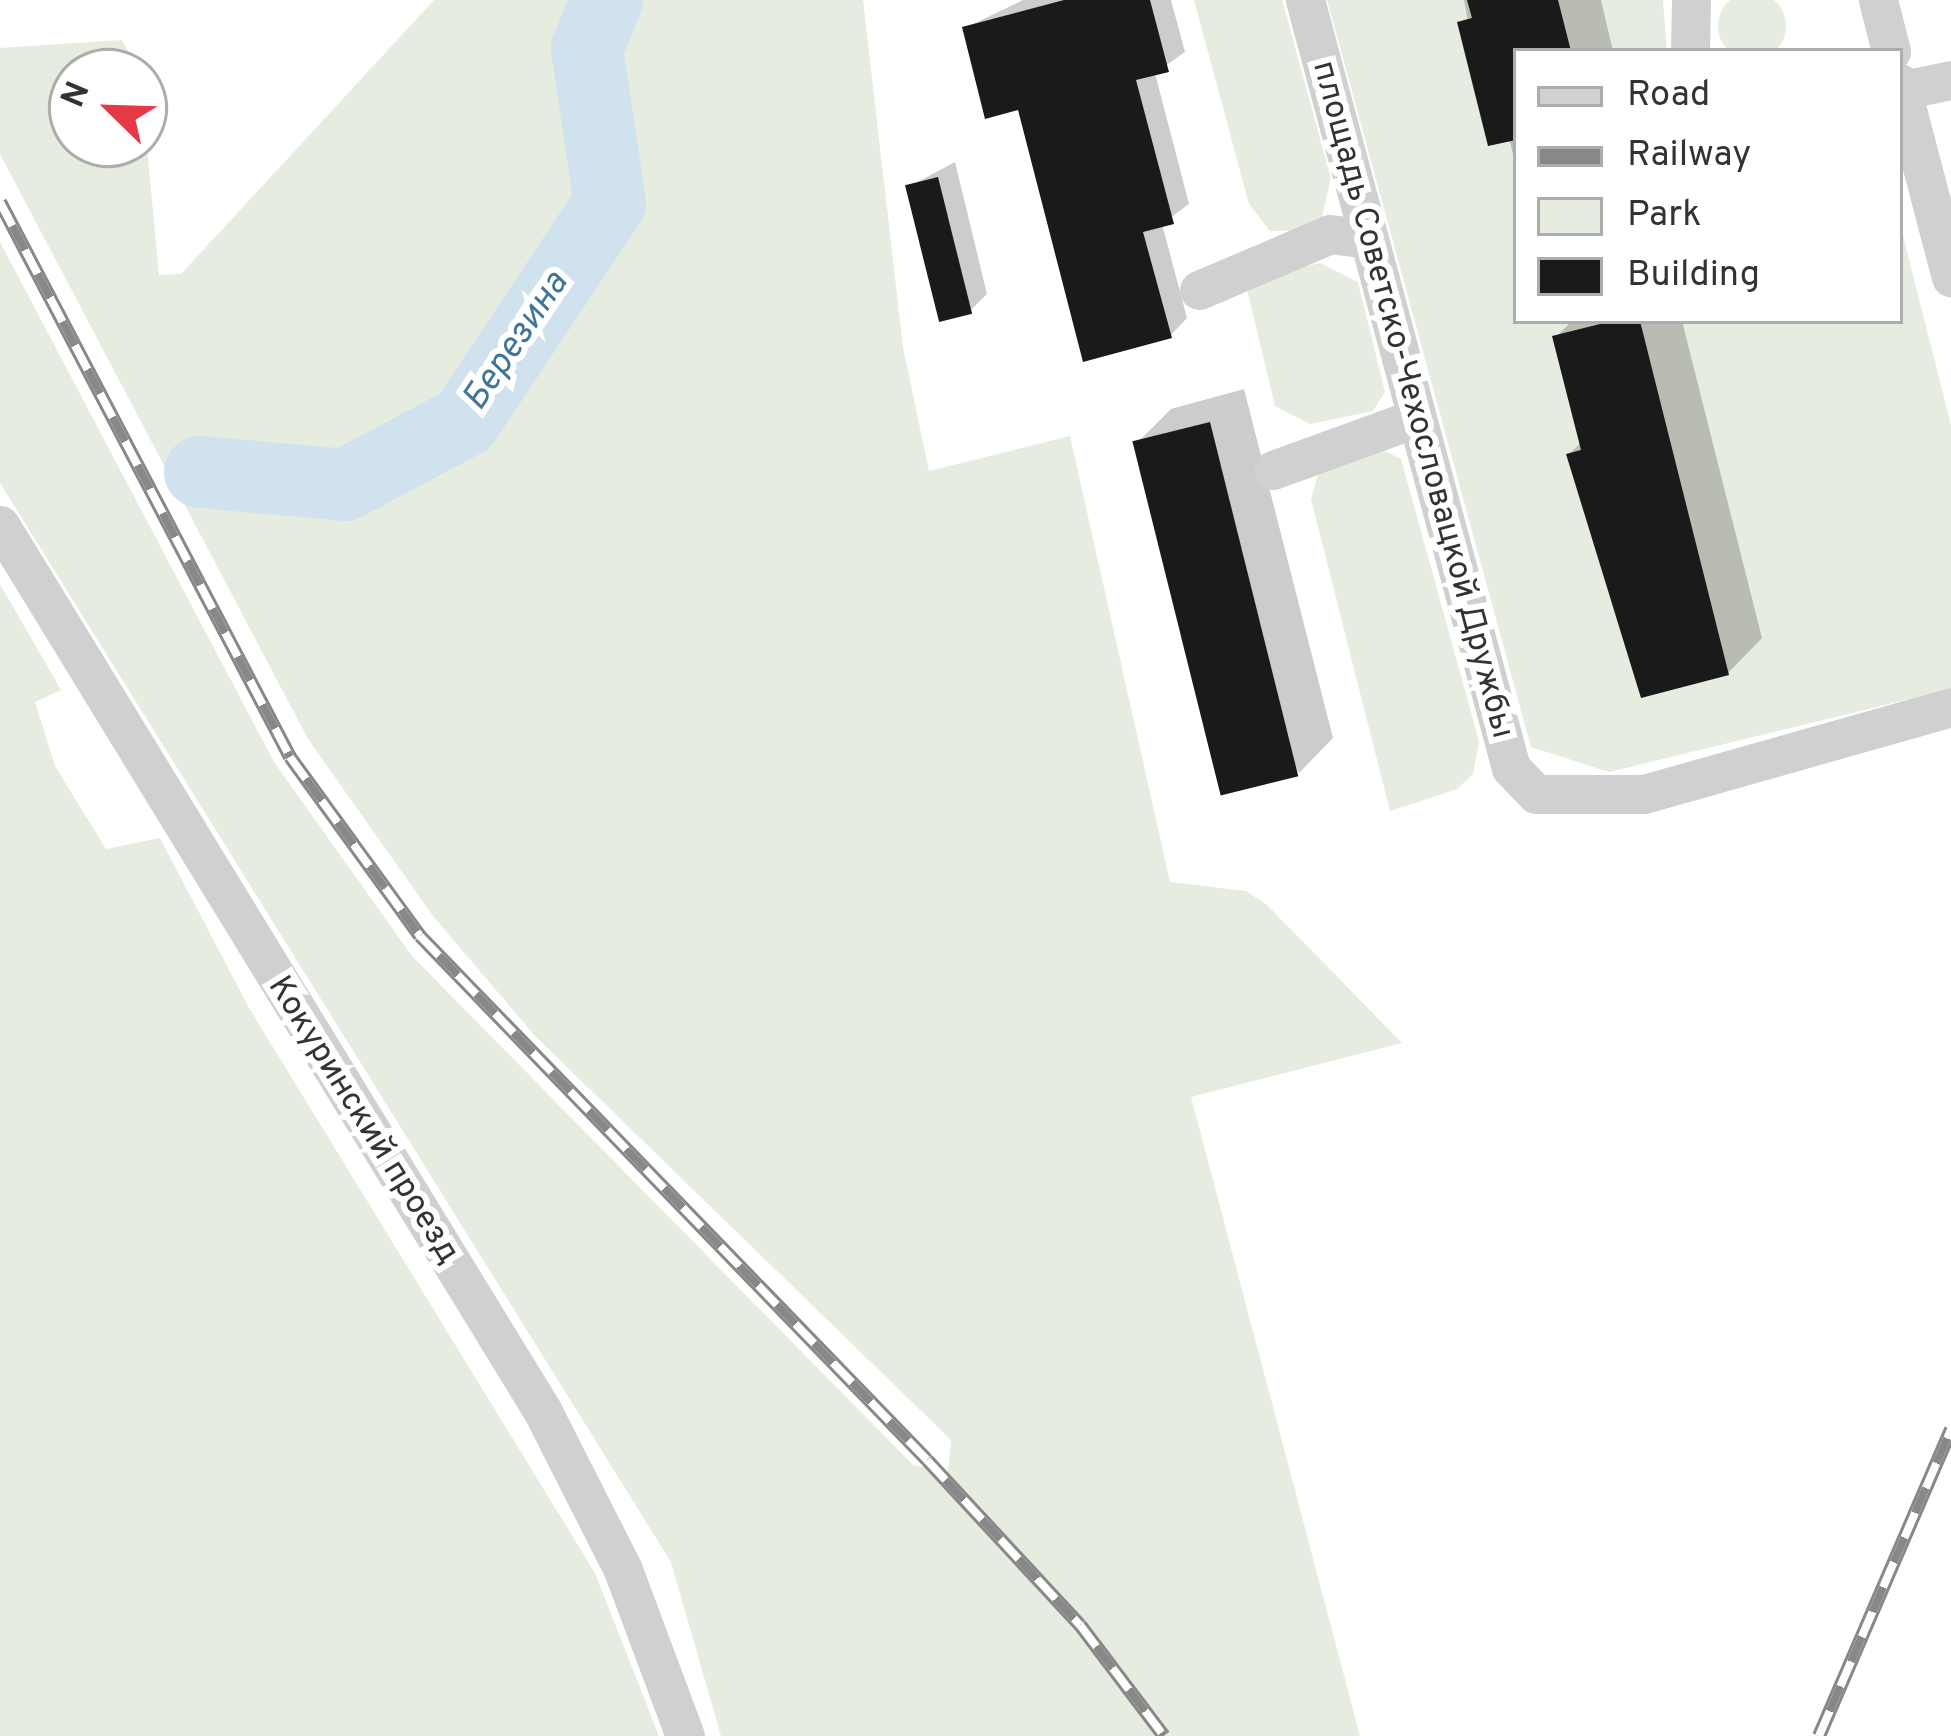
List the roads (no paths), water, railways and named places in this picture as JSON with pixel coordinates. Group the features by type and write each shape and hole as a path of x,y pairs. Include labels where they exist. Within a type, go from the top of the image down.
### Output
{"street":[{"name":"площадь Советско-Чехословацкой Дружбы","path":"1305,0 1363,238 1502,741 1536,794 1644,794 1951,707"},
{"path":"1690,48 1691,0"},
{"path":"1878,0 1891,48"},
{"path":"1903,87 1951,80"},
{"path":"1903,103 1911,165 1951,277"},
{"path":"1199,290 1330,233 1363,238"},
{"path":"1273,470 1416,418"},
{"name":"Кокуринский проезд","path":"0,525 542,1410 623,1570 685,1736"}],"waterway":[{"name":"Березина","path":"200,472 345,485 465,421 610,203 587,49 607,0"}],"railway":[{"path":"0,202 290,757 420,936 927,1460 1080,1625 1164,1736"},
{"path":"1819,1736 1951,1429"}]}
